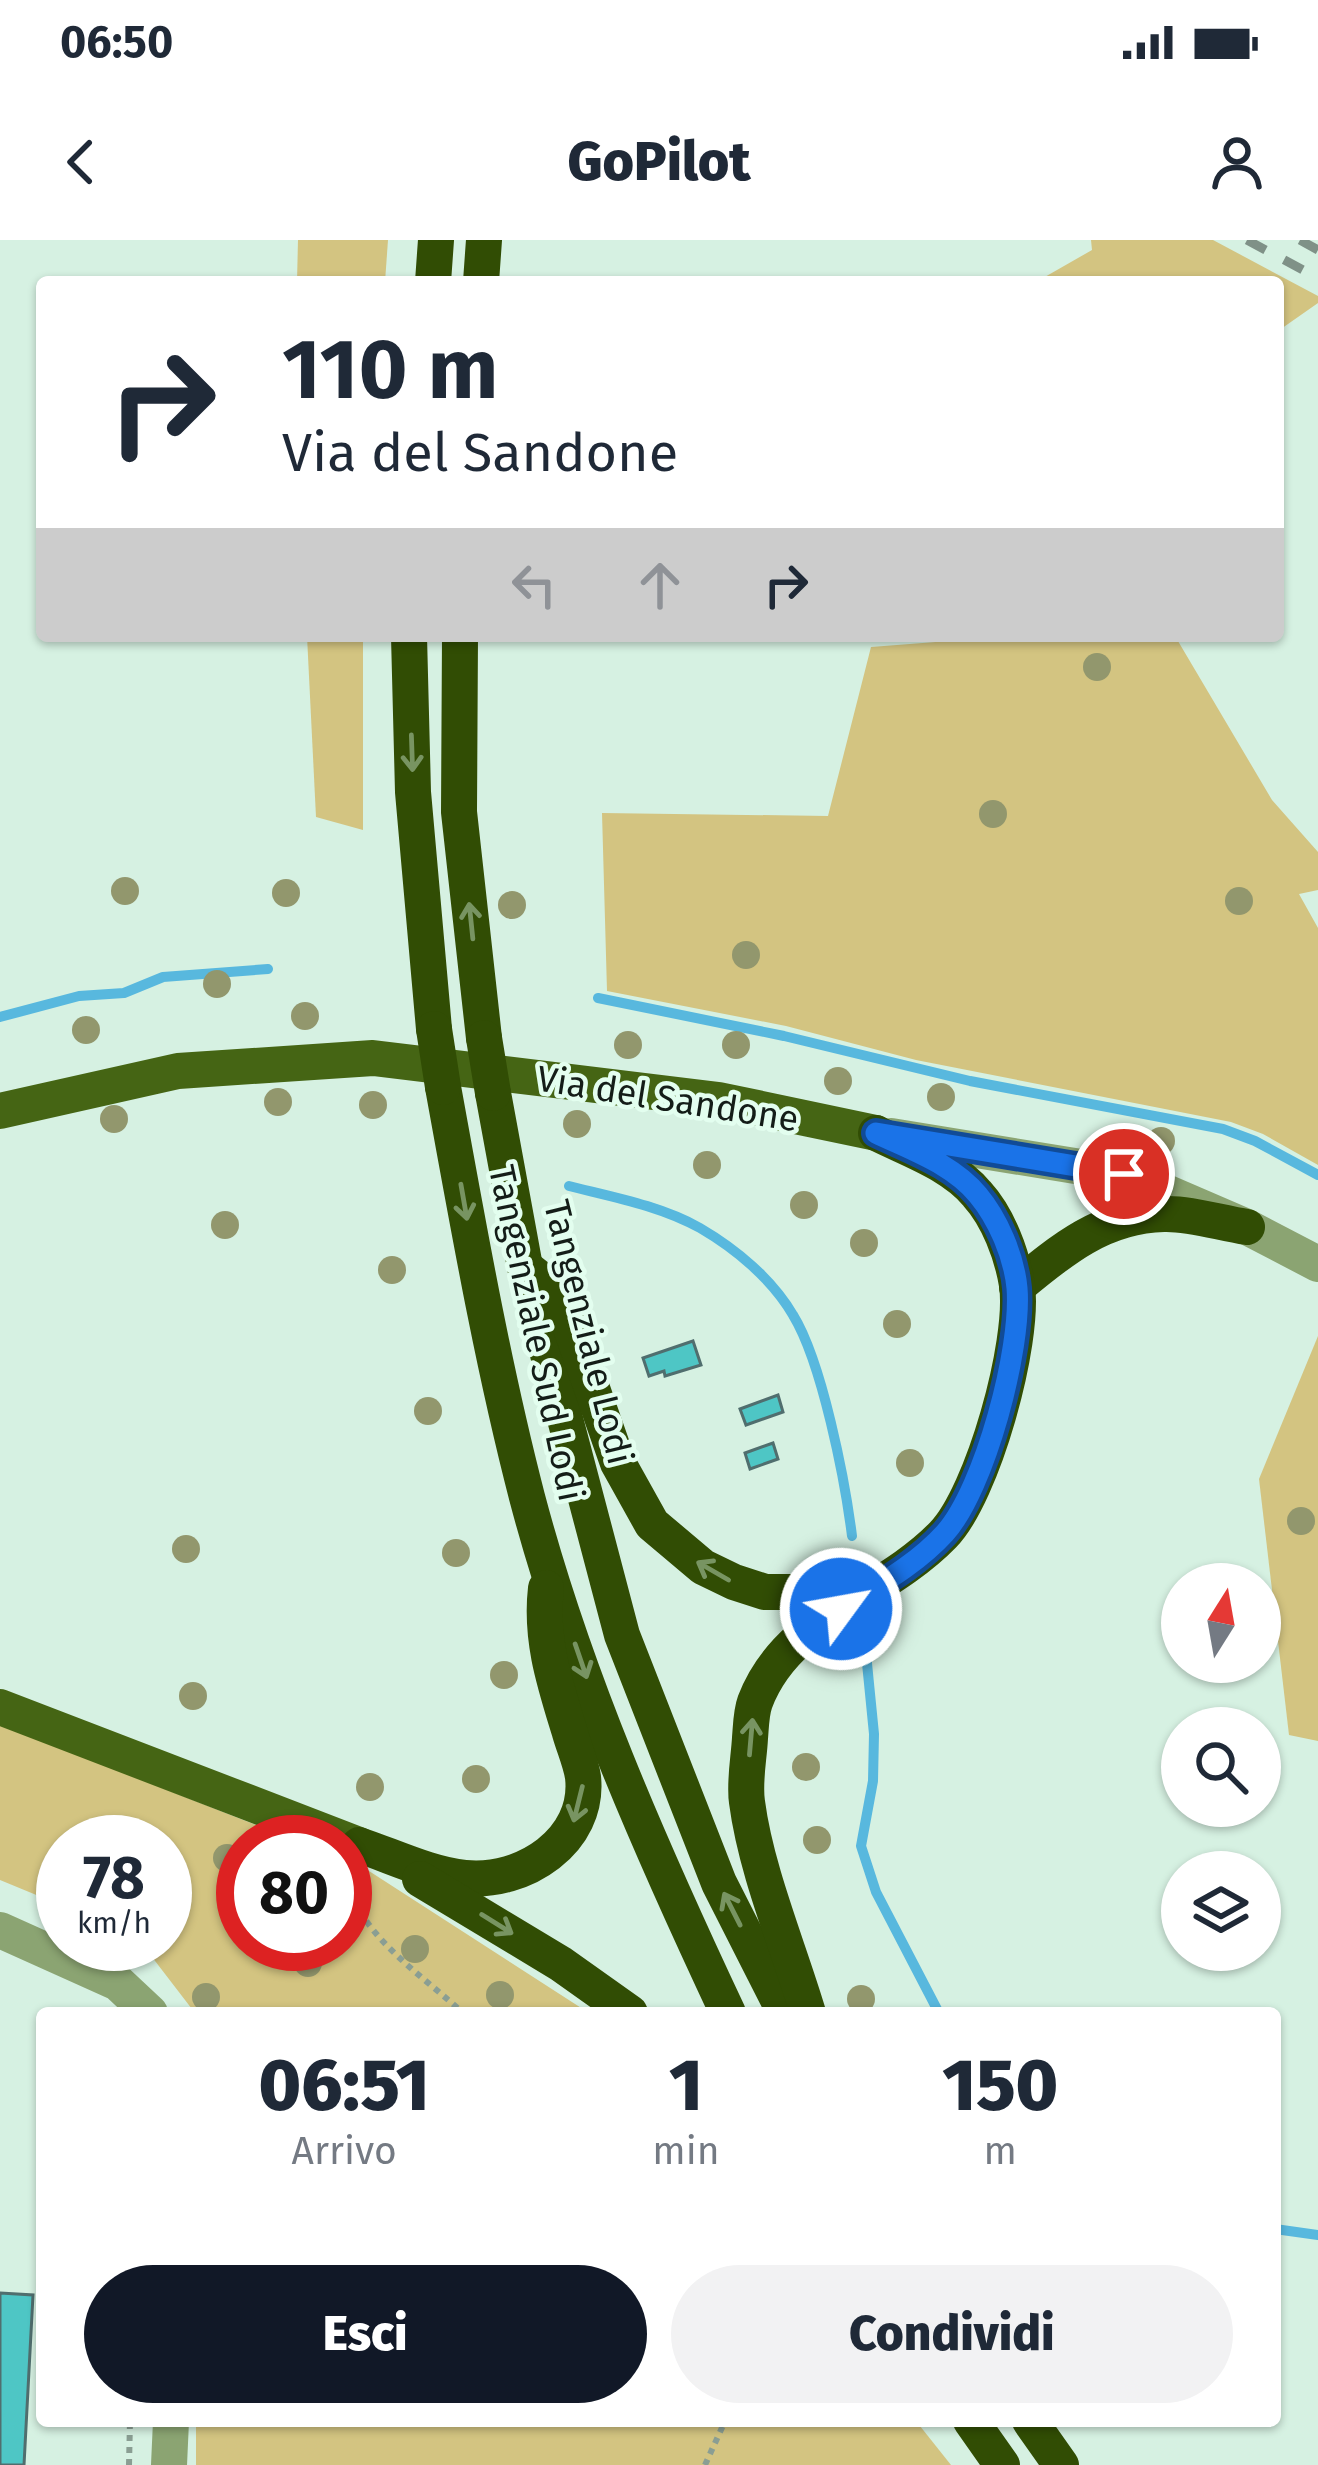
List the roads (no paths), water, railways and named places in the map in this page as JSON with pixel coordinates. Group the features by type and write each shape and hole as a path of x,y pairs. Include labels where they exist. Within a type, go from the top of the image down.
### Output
{"highway":[{"path":"433,276 436,240"},
{"path":"481,276 484,240"},
{"name":"Tangenziale Sud Lodi","path":"409,642 413,792 434,1029 481,1288 527,1496 548,1568 636,1807 725,2007"},
{"name":"Tangenziale Lodi","path":"460,642 459,812 484,1038 525,1267 622,1635 719,1883 782,2007"},
{"path":"806,2007 746,1800 753,1706 776,1660 814,1626 922,1556 948,1530 993,1436 1012,1350 1017,1287 1000,1228 978,1194 954,1172 876,1133"},
{"path":"1017,1287 1067,1245 1120,1219 1167,1213 1247,1227"},
{"path":"525,1267 559,1294 618,1463 652,1524 703,1567 765,1592 867,1592"},
{"path":"372,1862 464,1878 502,1877 552,1852 568,1833 583,1796 583,1774 546,1653 543,1613 548,1568"},
{"path":"372,1867 503,1927 621,2007"},
{"path":"975,2427 1002,2465"},
{"path":"1034,2427 1061,2465"}],"main road":[{"name":"Via del Sandone","path":"0,1112 178,1071 373,1058 718,1100 876,1133"},
{"path":"0,1707 252,1815"}],"street":[{"name":"Via del Sandone","path":"876,1133 1124,1174 1247,1227 1318,1264"},
{"path":"0,1930 118,1983 144,2007"},
{"path":"169,2465 171,2427"}],"waterway":[{"path":"0,1017 79,996 124,993 163,977 268,969"},
{"path":"598,998 970,1081 1223,1129 1318,1175"},
{"path":"569,1186 685,1220 740,1255 775,1289 804,1336 823,1391 852,1536"},
{"path":"863,1623 874,1734 873,1781 861,1846 876,1892 936,2007"},
{"path":"1281,2230 1318,2235"}],"railway":[{"path":"1247,240 1318,278"},
{"path":"1300,240 1318,250"}]}
